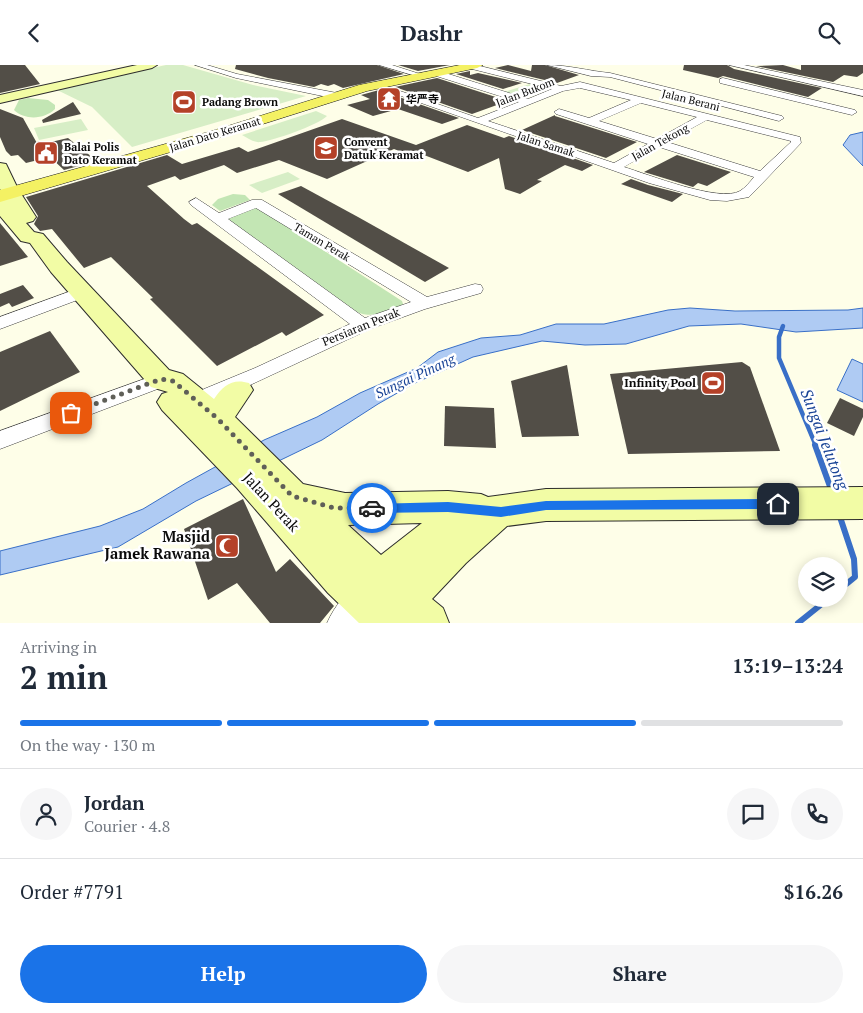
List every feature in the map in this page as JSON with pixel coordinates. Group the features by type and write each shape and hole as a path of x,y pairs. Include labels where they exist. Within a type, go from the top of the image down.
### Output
{"main road":[{"path":"0,98 152,65"},
{"name":"Jalan Dato Keramat","path":"334,95 472,65"},
{"name":"Jalan Dato Keramat","path":"4,194 334,95 416,74 472,65"},
{"name":"Jalan Perak","path":"0,168 4,194 28,237 36,238 82,292 150,379 160,389 207,420 271,483 342,579 386,612"},
{"path":"207,420 245,384"},
{"path":"271,483 324,506 345,509 448,507 501,512 546,505 863,503"},
{"path":"386,612 464,539 501,512"}],"street":[{"path":"199,65 236,76 334,95"},
{"path":"383,65 416,74"},
{"path":"472,65 561,89"},
{"path":"551,65 591,74 610,75 779,118"},
{"path":"733,65 863,93"},
{"path":"748,68 738,74 788,86"},
{"path":"610,75 626,69"},
{"path":"436,73 530,102"},
{"path":"773,93 802,79"},
{"path":"723,81 852,112"},
{"path":"817,103 856,82"},
{"name":"Jalan Samak","path":"374,85 692,192 733,198 744,194 762,176"},
{"name":"Jalan Bukom","path":"479,121 561,89 580,85"},
{"name":"Jalan Berani","path":"580,85 796,139 796,143 762,176"},
{"path":"591,121 640,100"},
{"path":"559,112 762,176"},
{"name":"Jalan Tekong","path":"615,167 704,117"},
{"path":"196,202 364,325"},
{"name":"Taman Perak","path":"218,218 257,203 424,303"},
{"name":"Persiaran Perak","path":"245,384 327,340 424,303 475,289"},
{"path":"0,323 82,292"},
{"path":"0,440 150,379"}],"green space":[{"name":"Padang Brown","path":"166,65 183,65 253,85 306,96 132,147 92,107 55,89"},
{"path":"530,84 546,89 521,97 504,92"},
{"path":"28,98 48,100 55,105 55,109 40,117 23,116 14,110 19,100"},
{"path":"316,111 327,116 315,124 285,136 258,142 242,135"},
{"path":"81,119 88,130 39,140 34,128"},
{"path":"288,172 300,179 262,193 249,185"},
{"path":"233,194 245,195 250,200 220,211 212,205 218,199"},
{"path":"251,208 258,208 402,301 403,304 387,313 368,315 357,312 228,219 230,216"}],"water":[{"path":"863,132 863,166 843,145 850,135"},
{"name":"Sungai Pinang","path":"690,308 735,311 848,310 863,308 863,328 796,332 741,324 689,326 626,344 585,345 542,341 473,357 413,384 322,440 196,501 118,547 0,575 0,551 100,526 143,509 264,440 317,417 360,393 417,368 438,352 481,338 520,335 556,324 604,324 668,310"},
{"path":"852,359 863,364 863,402 837,390"}],"building":[{"path":"0,65 25,65 40,84 0,93"},
{"path":"236,65 377,65 404,74 343,88 334,84 328,86 321,84 314,87 235,69"},
{"path":"398,65 450,65 418,71"},
{"path":"508,65 531,71 532,65 545,65 579,75 557,83 495,68"},
{"path":"684,65 727,65 734,69 822,88 808,97 723,76 718,78 683,70"},
{"path":"783,65 801,70 801,65 863,65 863,73 857,77 844,75 833,82 756,66"},
{"path":"470,71 470,75 478,73 522,83 503,89 456,74"},
{"path":"437,78 508,101 472,114 395,87"},
{"path":"379,90 459,118 442,124 398,109 373,116 347,105 370,99 361,95"},
{"path":"73,102 81,114 43,123 42,120"},
{"path":"0,109 23,118 38,145 68,138 97,161 64,170 50,157 26,163 18,155 11,156 6,151 0,137"},
{"path":"555,115 637,142 606,158 522,130"},
{"path":"342,119 416,145 467,125 504,138 509,136 593,165 582,171 565,165 537,180 542,181 520,194 505,189 499,158 468,172 424,155 417,158 394,149 327,179 279,160 237,173 224,165 180,180 175,176 147,186 192,225 197,223 324,315 286,336 282,332 217,366 150,299 153,298 111,257 84,268 52,229 40,231 34,224 38,216 26,197 167,155 182,164 239,147 248,152"},
{"path":"677,155 731,172 707,186 698,183 693,187 644,172"},
{"path":"631,179 683,194 672,202 621,184"},
{"path":"301,186 449,268 425,282 278,194"},
{"path":"0,223 28,257 0,266"},
{"path":"23,285 34,298 12,307 9,303 0,307 0,294"},
{"path":"50,331 80,372 0,411 0,352"},
{"path":"742,362 750,367 780,451 628,454 610,374"},
{"path":"567,365 579,436 522,437 511,381"},
{"path":"840,398 863,409 863,417 854,436 827,423"},
{"path":"445,406 494,408 496,448 444,446"},
{"path":"243,499 276,572 290,559 334,606 320,623 270,623 237,583 208,600 184,529"}],"waterway":[{"name":"Sungai Jelutong","path":"783,326 779,337 779,358 816,446"},
{"name":"Sungai Jelutong","path":"815,445 832,492"},
{"name":"Sungai Jelutong","path":"839,514 854,559 855,577 848,583"},
{"name":"Sungai Jelutong","path":"798,623 818,607"}],"way so far":[{"path":"71,413 161,379 173,381 218,419 292,496 334,508 372,508"}],"place":[{"name":"华严寺","path":"389,99"},
{"name":"Padang Brown","path":"184,102"},
{"name":"Convent Datuk Keramat","path":"326,148"},
{"name":"Balai Polis Dato Keramat","path":"46,153"},
{"name":"Infinity Pool","path":"713,383"},
{"name":"Masjid Jamek Rawana","path":"227,546"}],"route":[{"path":"372,508 458,507 501,512 546,505 778,504"}]}
